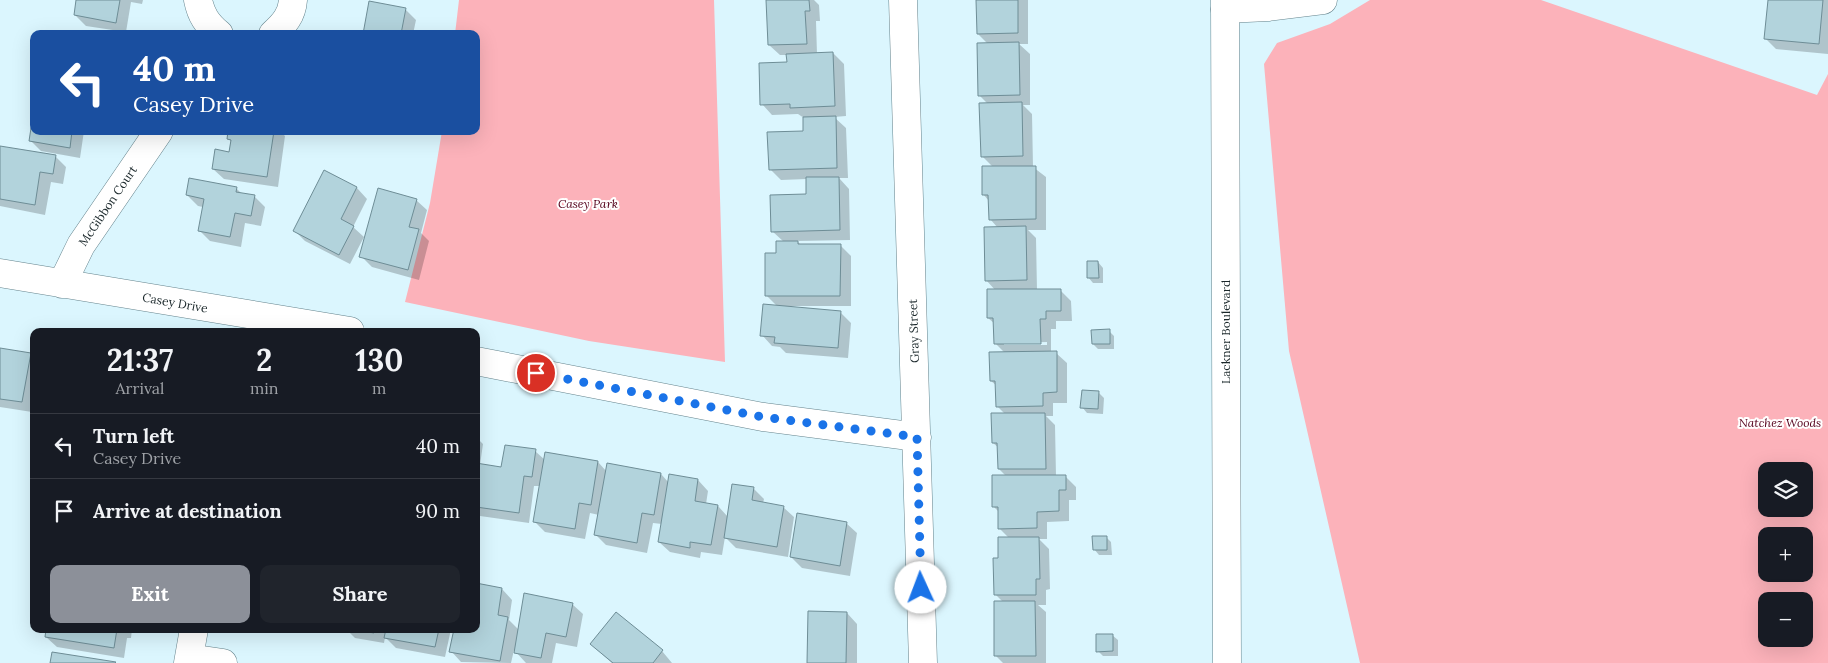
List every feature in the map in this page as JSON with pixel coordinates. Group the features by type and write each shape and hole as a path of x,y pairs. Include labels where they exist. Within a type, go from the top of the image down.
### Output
{"street":[{"path":"198,0 201,12 214,30"},
{"path":"277,30 284,24 292,8 293,0"},
{"name":"Gray Street","path":"903,0 923,663"},
{"path":"1225,4 1268,7 1323,0"},
{"name":"Lackner Boulevard","path":"1225,4 1227,663"},
{"name":"McGibbon Court","path":"62,284 81,245 156,135"},
{"name":"Casey Drive","path":"0,273 62,284 246,323 311,328"},
{"path":"480,362 763,417 917,437"},
{"path":"193,633 188,660 223,663"}],"green space":[{"name":"Casey Park","path":"459,0 714,0 725,362 589,341 405,302 430,203 441,135 480,135 480,30 455,30"},
{"name":"Natchez Woods","path":"1370,0 1541,0 1817,95 1828,74 1828,663 1360,663 1289,351 1264,64 1277,43 1330,24"}],"building":[{"path":"76,0 120,0 116,23 74,15"},
{"path":"766,0 809,0 810,11 805,11 807,44 768,45"},
{"path":"976,0 1018,0 1018,33 977,34"},
{"path":"1768,0 1823,0 1819,44 1764,39"},
{"path":"369,1 406,8 402,30 364,30"},
{"path":"1019,42 1020,95 978,96 977,43"},
{"path":"833,52 835,106 790,108 790,104 760,105 759,63 787,62 786,54"},
{"path":"1022,102 1023,156 981,157 979,103"},
{"path":"836,116 837,168 769,170 767,132 803,131 803,117"},
{"path":"30,135 72,135 70,148 29,141"},
{"path":"228,135 273,135 267,177 212,169 215,149 229,152 231,140 227,139"},
{"path":"0,146 56,155 53,174 40,172 35,205 0,199"},
{"path":"982,166 1036,166 1036,219 989,220 988,195 982,195"},
{"path":"324,170 357,187 341,219 354,226 339,255 293,231"},
{"path":"806,177 839,177 840,230 771,232 770,195 806,194"},
{"path":"189,178 237,187 236,192 255,195 251,216 235,213 230,237 198,231 204,199 186,195"},
{"path":"378,188 417,199 409,227 419,229 408,270 359,257"},
{"path":"1026,226 1027,280 985,281 984,227"},
{"path":"776,241 798,241 798,244 841,244 840,296 765,296 765,253 776,253"},
{"path":"1087,261 1098,261 1099,278 1087,278"},
{"path":"987,289 1061,289 1061,311 1046,311 1046,319 1040,319 1041,344 994,344 993,318 987,318"},
{"path":"763,304 841,311 838,348 774,343 775,337 760,336"},
{"path":"1110,329 1110,344 1092,344 1091,330"},
{"path":"0,348 30,353 22,402 0,399"},
{"path":"1057,351 1057,392 1043,393 1043,406 996,407 995,381 990,381 989,352"},
{"path":"1082,390 1099,391 1098,409 1080,408"},
{"path":"991,413 1045,413 1046,469 998,469 997,443 992,443"},
{"path":"505,445 536,449 532,477 524,476 519,513 480,508 480,464 501,467"},
{"path":"545,452 598,461 591,505 579,503 575,529 533,522"},
{"path":"607,463 661,473 654,515 642,513 637,543 594,535"},
{"path":"669,474 698,479 695,501 718,505 711,545 690,542 690,548 658,542"},
{"path":"992,475 1066,475 1066,490 1059,490 1059,511 1037,512 1037,528 998,529 998,507 992,507"},
{"path":"732,484 754,487 752,500 784,506 777,547 724,538"},
{"path":"797,513 847,522 840,566 790,557"},
{"path":"1092,536 1107,536 1107,550 1093,550"},
{"path":"998,537 1039,537 1040,579 1036,579 1036,595 994,595 993,558 998,558"},
{"path":"480,584 502,588 498,615 508,617 500,661 449,652 453,633 480,633"},
{"path":"524,593 573,603 566,637 546,633 541,658 514,653"},
{"path":"994,601 1035,601 1036,656 994,656"},
{"path":"808,611 847,612 846,663 807,663"},
{"path":"616,612 663,650 653,663 613,663 590,644"},
{"path":"46,633 116,633 114,648 45,637"},
{"path":"385,633 438,633 435,647 384,638"},
{"path":"1096,634 1113,634 1113,651 1096,652"},
{"path":"52,652 116,662 50,663"}],"route":[{"path":"536,373 763,417 917,437 921,588"}]}
